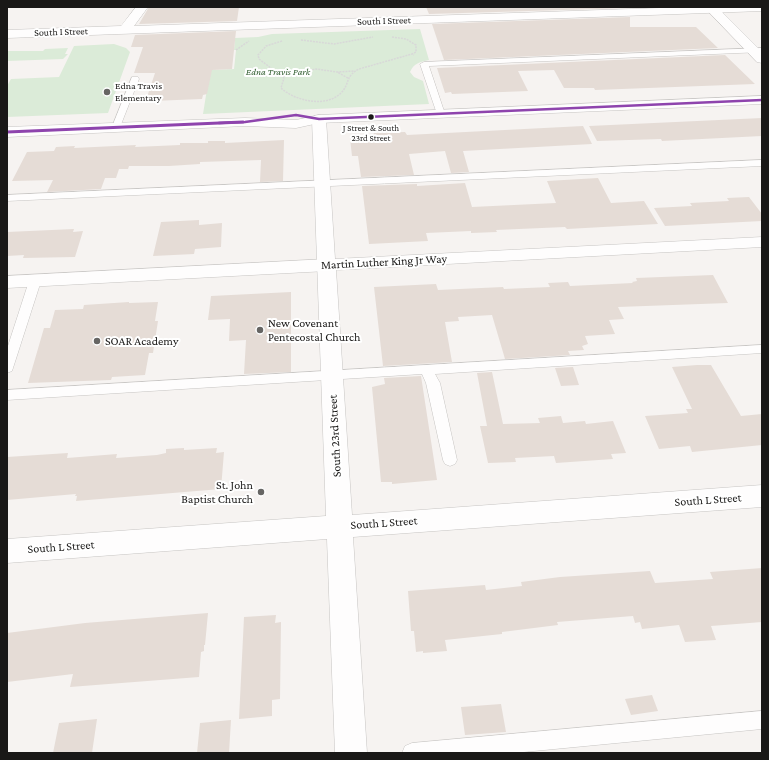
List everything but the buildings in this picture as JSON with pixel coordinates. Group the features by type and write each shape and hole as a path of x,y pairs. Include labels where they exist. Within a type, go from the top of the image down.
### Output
{"street":[{"path":"125,30 142,7"},
{"path":"711,8 757,50 762,59"},
{"name":"South I Street","path":"7,34 711,8 762,8"},
{"path":"7,132 245,122 296,124 319,119 762,100"},
{"name":"South 23rd Street","path":"319,119 351,753"},
{"name":"Martin Luther King Jr Way","path":"7,282 762,242"},
{"name":"South L Street","path":"7,551 762,496"}],"lane":[{"path":"441,114 424,64 757,50"},
{"path":"116,127 135,79"},
{"path":"7,198 762,163"},
{"path":"7,368 35,281"},
{"path":"7,395 762,349"},
{"path":"426,369 433,383 450,460"},
{"path":"412,753 762,720"}],"path":[{"path":"282,76 316,69 337,72 355,71 416,52 416,45 406,39 388,36"},
{"path":"297,40 334,44 376,37"},
{"path":"287,40 266,46 258,54 259,59 282,76 284,81 281,88 284,91 303,100 338,96 345,91 348,86 348,78 355,71"},
{"path":"412,54 422,59 424,64"},
{"path":"337,72 348,78"}],"green space":[{"name":"Edna Travis Park","path":"420,29 429,60 415,65 410,72 414,77 423,81 429,104 203,114 210,70 234,69 236,50 234,50 235,38 258,37 272,34"},
{"path":"114,44 126,48 130,52 108,113 7,117 7,86 11,79 59,77 74,46"},
{"path":"68,48 65,54 68,54 63,59 7,61 7,51 43,51 45,49"}],"transit line":[{"path":"7,132 245,122 296,115 319,119 762,100"}],"place":[{"name":"Edna Travis Elementary","path":"107,92"},
{"name":"J Street & South 23rd Street","path":"371,117"},
{"name":"New Covenant Pentecostal Church","path":"260,330"},
{"name":"SOAR Academy","path":"97,341"},
{"name":"St. John Baptist Church","path":"261,492"}]}
